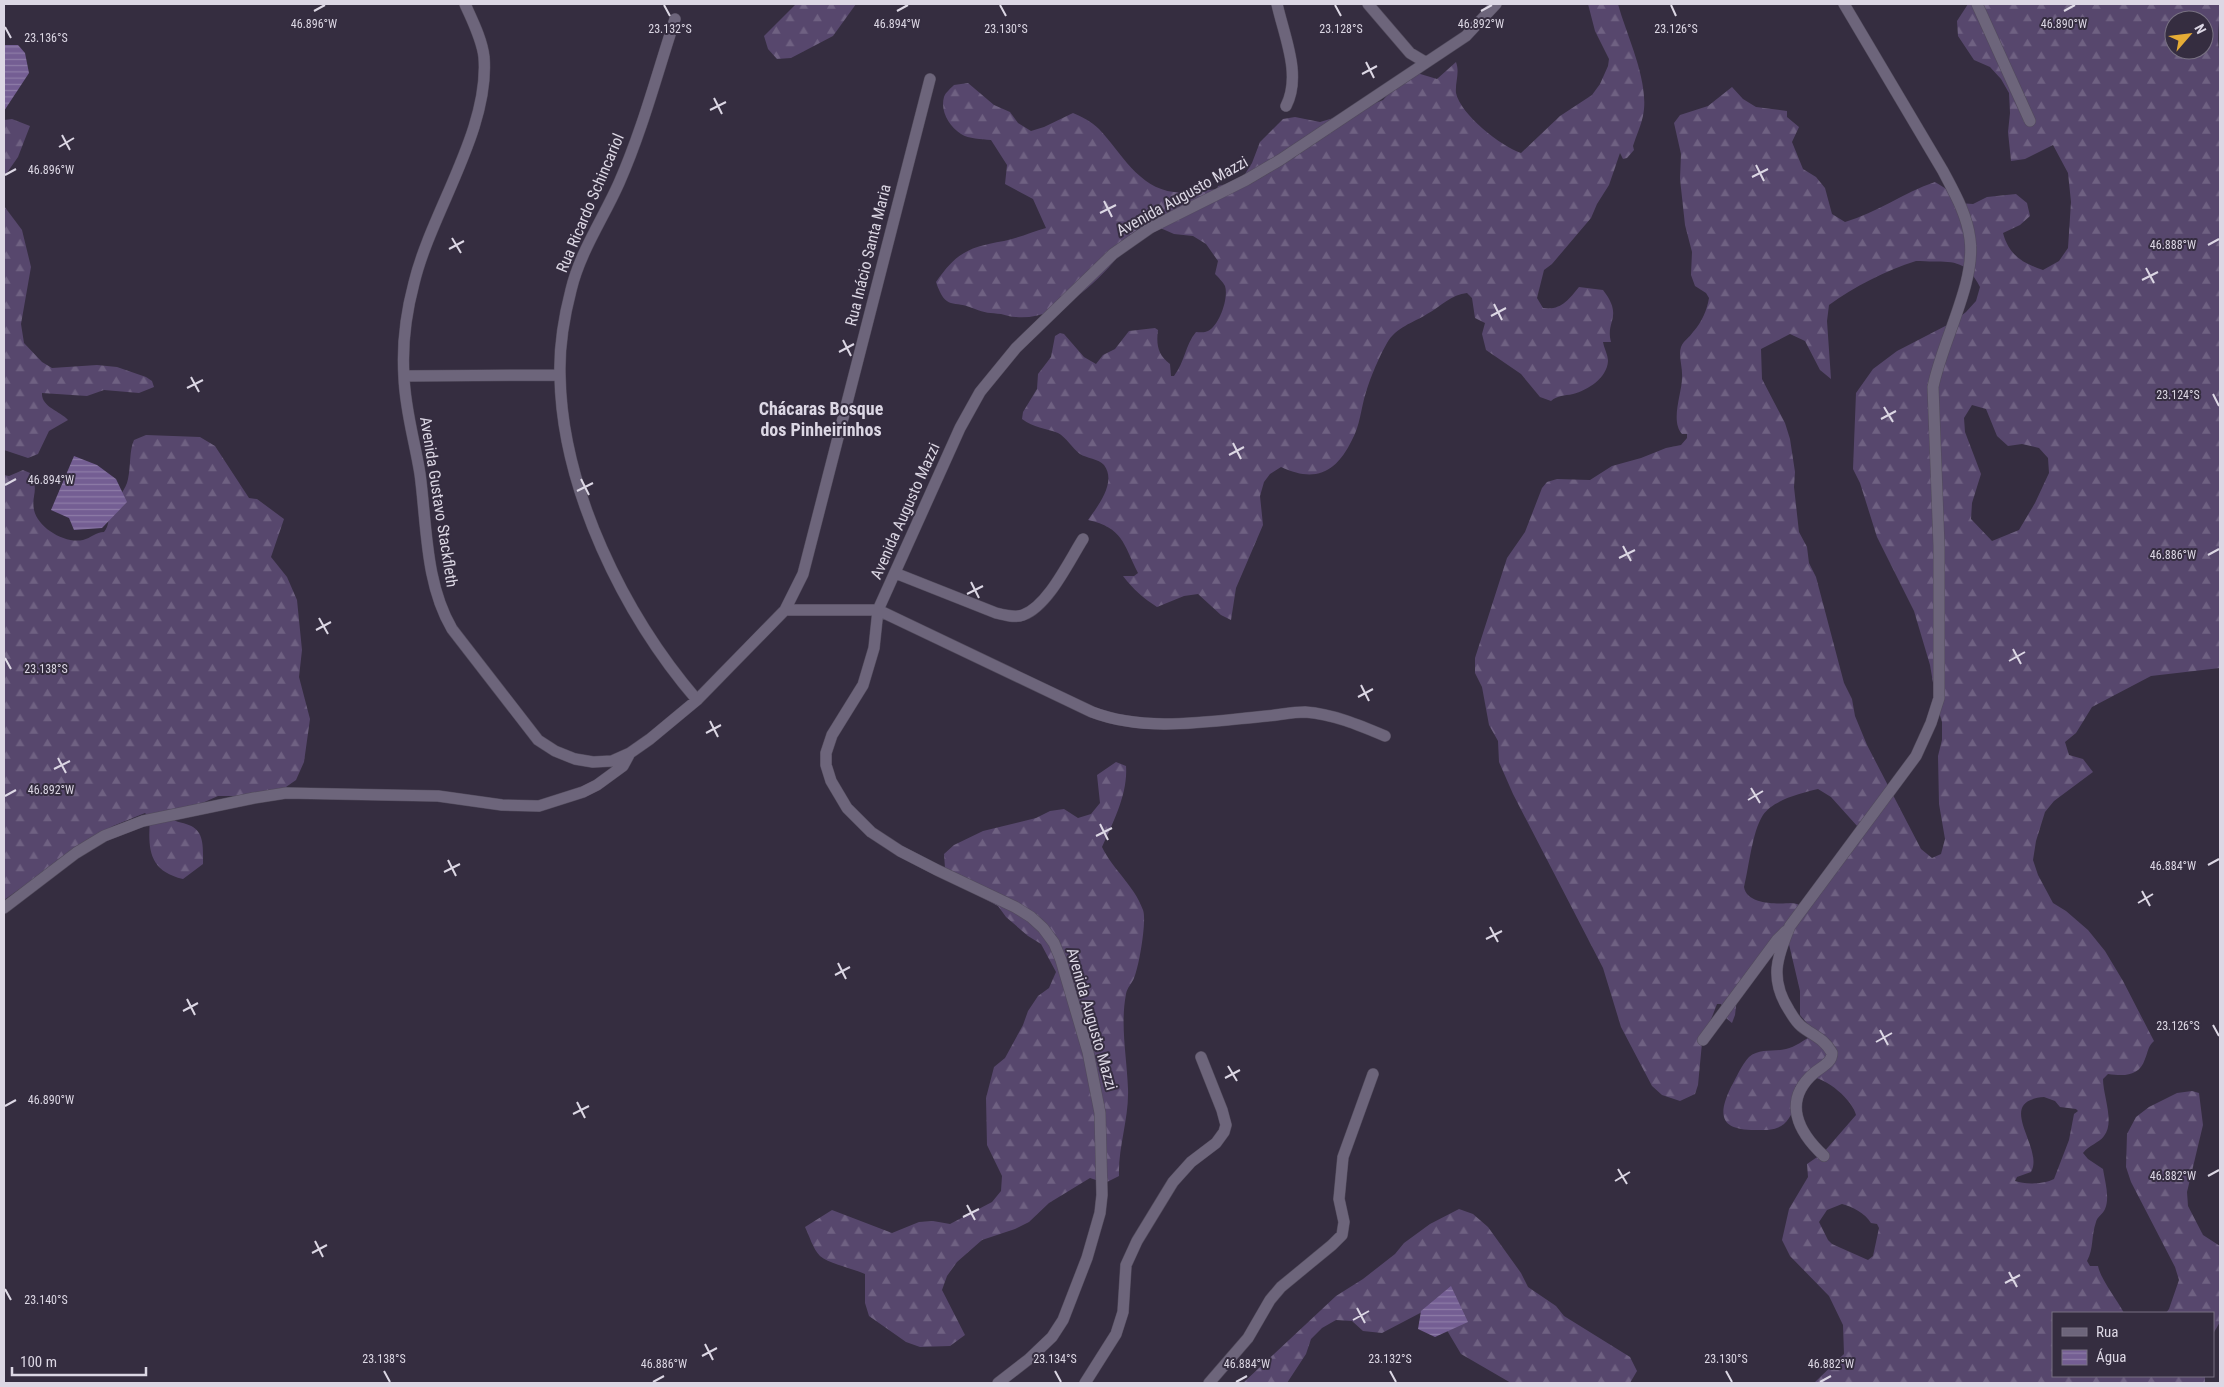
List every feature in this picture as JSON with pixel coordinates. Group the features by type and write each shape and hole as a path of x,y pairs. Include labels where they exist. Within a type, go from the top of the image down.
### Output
{"street":[{"name":"Avenida Gustavo Stackfleth","path":"465,4 479,37 484,55 481,96 473,129 432,229 414,282 408,310 404,376 420,473 433,584 444,616 538,740 554,752 575,759 593,762 612,761 630,753 650,739 697,700 785,610"},
{"path":"1276,4 1288,47 1293,86 1286,106"},
{"path":"1368,4 1410,53 1425,62"},
{"path":"1481,21 1489,4"},
{"name":"Avenida Augusto Mazzi","path":"998,1383 1029,1359 1052,1337 1063,1320 1087,1258 1100,1213 1102,1195 1100,1113 1096,1086 1061,960 1054,943 1044,928 1015,907 900,851 871,832 847,808 834,788 826,765 826,753 832,735 863,685 870,667 874,648 878,610 960,428 980,392 1011,354 1048,315 1113,254 1131,241 1150,228 1246,180 1280,160 1466,36 1496,4"},
{"path":"1703,1040 1916,756 1931,723 1939,698 1939,546 1933,387 1938,365 1962,297 1971,257 1970,238 1956,196 1844,4"},
{"path":"1977,4 2030,121"},
{"name":"Rua Ricardo Schincariol","path":"675,19 619,183 585,250 571,288 564,320 560,375 563,413 570,451 581,489 607,562 621,589 649,634 682,682 697,700"},
{"name":"Rua Inácio Santa Maria","path":"785,610 802,574 930,79"},
{"path":"404,376 560,375"},
{"path":"895,573 996,613 1022,616 1039,605 1084,539"},
{"path":"785,610 878,610 1112,720 1145,724 1302,712 1323,714 1385,736"},
{"path":"4,908 76,852 104,836 152,818 254,798 286,794 438,796 502,805 540,806 583,792 597,785 623,766 630,753"},
{"path":"1790,926 1776,969 1778,984 1784,1002 1800,1025 1824,1041 1832,1054 1829,1061 1813,1074 1804,1085 1796,1108 1798,1123 1804,1135 1824,1156"},
{"path":"1085,1383 1116,1334 1124,1312 1126,1265 1136,1241 1173,1182 1191,1162 1216,1144 1224,1132 1226,1124 1222,1110 1201,1057"},
{"path":"1209,1383 1248,1338 1270,1300 1281,1287 1332,1245 1342,1234 1344,1222 1339,1199 1343,1157 1373,1074"}],"green space":[{"path":"796,4 856,4 833,36 791,58 777,59 768,49 764,36"},
{"path":"1588,4 1618,4 1641,74 1644,103 1643,116 1633,146 1634,150 1627,158 1623,159 1620,153 1609,185 1591,218 1552,264 1544,270 1537,298 1543,308 1555,308 1572,296 1579,287 1603,290 1609,299 1613,313 1610,329 1611,342 1603,342 1608,361 1604,373 1596,382 1579,392 1551,401 1540,397 1521,374 1486,350 1482,334 1485,323 1475,318 1472,298 1467,293 1451,298 1400,329 1387,343 1370,380 1355,435 1339,460 1323,472 1314,474 1293,472 1281,467 1270,474 1264,482 1260,496 1263,525 1236,588 1231,620 1221,615 1198,594 1184,596 1157,607 1147,600 1123,576 1134,576 1138,573 1120,538 1108,527 1088,520 1105,494 1108,479 1104,465 1099,461 1080,454 1058,433 1026,422 1022,419 1023,412 1037,389 1038,374 1051,357 1055,336 1060,333 1064,334 1084,357 1096,364 1103,355 1115,349 1129,331 1155,328 1158,330 1157,340 1160,353 1170,364 1171,376 1174,376 1181,365 1192,337 1196,332 1205,332 1212,328 1222,311 1226,291 1224,284 1215,274 1218,261 1206,244 1193,236 1174,234 1158,227 1143,226 1131,235 1117,258 1097,280 1072,300 1045,313 1031,317 1014,317 985,312 947,301 936,282 958,257 965,252 982,246 1009,240 1046,228 1033,199 1005,184 1007,165 991,140 964,136 946,118 943,102 946,94 954,85 968,83 994,105 1010,112 1018,123 1031,131 1073,113 1096,126 1131,168 1150,184 1174,192 1190,192 1217,189 1218,186 1235,182 1245,174 1252,163 1260,142 1283,119 1295,117 1320,122 1350,113 1383,100 1398,83 1417,73 1437,79 1456,62 1458,70 1456,93 1465,110 1473,120 1493,137 1521,153 1560,116 1592,95 1600,84 1609,59 1595,31"},
{"path":"1968,4 2220,4 2218,36 2220,52 2220,668 2151,676 2092,707 2076,733 2065,742 2069,755 2083,759 2093,772 2054,801 2045,812 2036,841 2033,860 2038,875 2053,903 2066,911 2088,930 2105,951 2154,1041 2149,1047 2142,1065 2135,1072 2125,1075 2108,1074 2103,1079 2109,1116 2107,1130 2102,1138 2083,1153 2088,1159 2103,1169 2107,1194 2105,1209 2096,1222 2093,1232 2091,1251 2087,1261 2090,1266 2098,1266 2105,1283 2123,1312 2052,1312 2052,1377 2205,1377 2205,1383 1814,1383 1844,1354 1843,1325 1829,1296 1790,1256 1782,1240 1789,1209 1808,1177 1807,1164 1823,1153 1856,1115 1854,1109 1844,1096 1829,1084 1815,1077 1808,1077 1795,1087 1799,1097 1793,1112 1784,1124 1778,1127 1762,1130 1737,1128 1725,1120 1724,1114 1726,1098 1749,1057 1757,1052 1789,1048 1813,1035 1810,1027 1800,1015 1800,991 1788,940 1785,936 1737,998 1732,1023 1726,1018 1721,1004 1717,1004 1702,1043 1698,1085 1695,1094 1680,1101 1662,1095 1652,1086 1621,1027 1603,968 1513,794 1499,762 1498,741 1489,725 1482,687 1475,673 1475,658 1507,558 1525,532 1542,488 1547,482 1557,479 1590,480 1612,466 1681,445 1687,438 1687,434 1682,434 1677,422 1682,384 1680,351 1701,320 1709,298 1706,293 1695,286 1691,275 1692,252 1685,225 1680,179 1681,154 1674,123 1680,115 1708,106 1732,87 1743,99 1756,107 1787,111 1787,117 1799,127 1792,142 1803,169 1816,177 1825,188 1832,214 1845,222 1935,182 1948,190 1958,203 1973,204 1987,197 2016,194 2027,203 2030,216 2020,225 2003,233 2009,247 2017,257 2043,270 2059,261 2068,248 2071,202 2068,173 2053,145 2025,159 2011,161 2008,132 2010,113 2009,93 2001,79 1990,67 1974,60 1958,36 1957,21","holes":["1916,261 1946,262 1961,265 1974,277 1980,287 1976,301 1953,322 1897,351 1873,369 1856,393 1853,469 1860,483 1877,537 1914,611 1930,665 1937,706 1942,722 1942,740 1938,756 1939,804 1945,839 1941,854 1932,858 1921,849 1867,745 1855,716 1852,699 1844,683 1816,577 1809,563 1807,547 1799,532 1794,487 1795,472 1790,439 1785,423 1762,379 1761,349 1790,334 1805,341 1820,370 1831,379 1827,321 1829,305 1849,292 1893,269","1972,405 1986,409 1997,436 2008,446 2022,444 2039,448 2048,458 2049,473 2035,503 2019,530 1992,541 1971,519 1972,503 1981,474 1965,432 1964,418","1818,789 1831,797 1858,827 1807,907 1793,903 1764,902 1746,893 1744,887 1753,840 1763,815 1780,801","2044,1097 2055,1101 2060,1107 2076,1109 2078,1111 2074,1114 2069,1140 2054,1179 2040,1183 2015,1181 2017,1177 2031,1172 2033,1162 2032,1151 2021,1116 2022,1107 2029,1100","1842,1204 1858,1211 1871,1223 1877,1224 1879,1228 1873,1256 1868,1260 1832,1244 1819,1222 1827,1210"]},
{"path":"12,119 30,126 18,157 4,177 4,120"},
{"path":"4,206 22,230 31,267 21,324 24,343 42,362 52,368 97,365 117,367 146,377 152,381 154,387 139,393 104,390 87,396 42,393 45,402 68,420 49,431 38,454 28,458 4,450"},
{"path":"146,435 200,437 215,446 249,498 257,499 284,519 271,557 287,577 297,600 302,650 299,677 310,719 304,762 296,780 266,801 243,796 218,796 171,817 176,821 192,826 200,834 202,840 203,864 183,879 171,875 157,864 150,848 150,818 145,813 113,826 94,837 4,900 4,475 9,476 23,470 30,473 35,488 34,510 41,523 53,533 68,540 83,540 106,530 112,509 127,483 131,449 134,440"},
{"path":"1116,762 1126,766 1125,787 1119,808 1102,847 1139,901 1144,915 1142,944 1138,964 1127,992 1124,1006 1128,1100 1120,1154 1119,1176 1105,1183 1090,1178 1049,1203 1029,1222 1015,1229 982,1240 957,1262 947,1276 942,1290 965,1335 950,1346 920,1347 906,1342 869,1316 865,1303 865,1274 820,1256 813,1246 805,1227 832,1210 892,1233 919,1222 933,1221 950,1224 992,1202 1001,1191 1002,1176 987,1145 986,1098 994,1067 1005,1058 1023,1025 1028,1011 1038,996 1049,988 1056,972 1041,944 1028,936 1006,917 998,906 953,882 945,868 944,854 954,845 983,831 1036,818 1050,811 1064,809 1078,818 1091,814 1100,803 1097,775"},
{"path":"2192,1091 2199,1093 2203,1125 2187,1192 2188,1206 2203,1235 2220,1246 2220,1322 2214,1332 2214,1312 2167,1312 2179,1280 2175,1267 2131,1182 2126,1167 2127,1134 2136,1117 2149,1107 2177,1093"},
{"path":"1459,1209 1473,1214 1488,1227 1521,1273 1528,1287 1556,1306 1564,1316 1630,1357 1637,1371 1630,1383 1511,1383 1461,1354 1445,1327 1424,1311 1382,1333 1363,1331 1352,1321 1336,1320 1322,1328 1311,1339 1306,1354 1287,1383 1243,1383 1336,1296 1363,1279 1395,1254 1404,1243 1430,1224"}],"water":[{"path":"4,45 18,45 25,53 29,73 4,111"},
{"path":"74,456 97,465 116,479 127,502 102,528 74,530 69,518 51,510"},
{"path":"1451,1286 1468,1322 1435,1337 1418,1329 1421,1311"}],"district":[{"name":"Chácaras Bosque dos Pinheirinhos","path":"821,418"}]}
